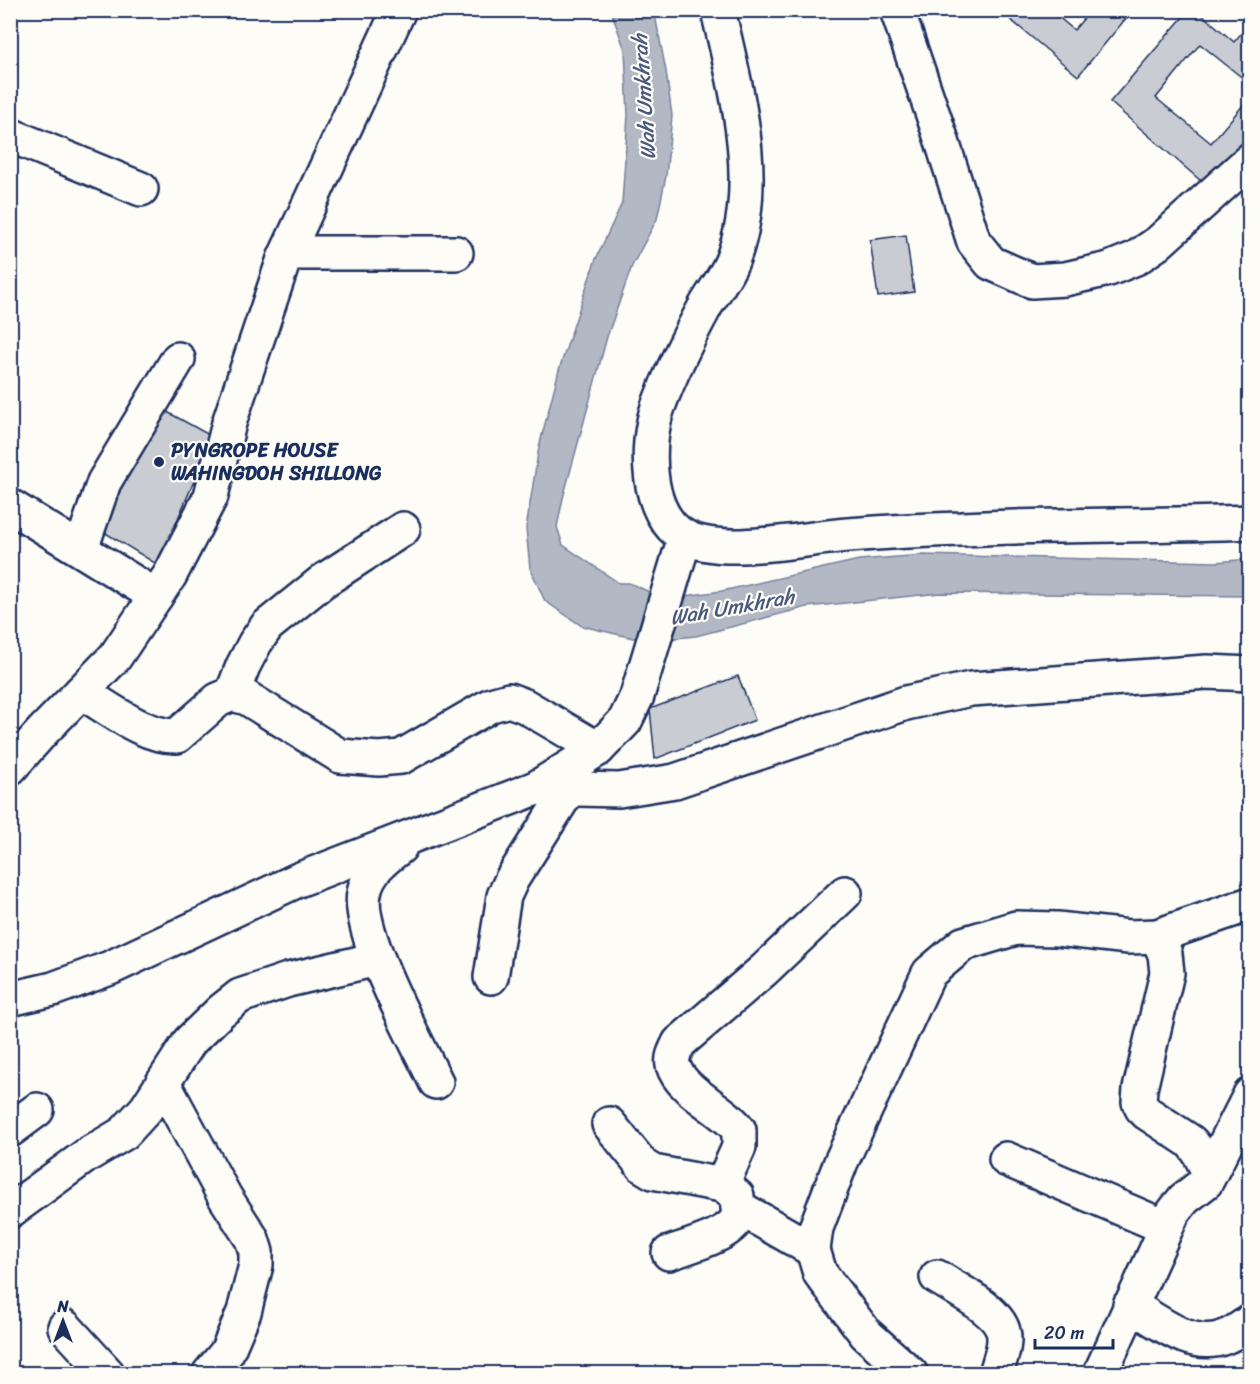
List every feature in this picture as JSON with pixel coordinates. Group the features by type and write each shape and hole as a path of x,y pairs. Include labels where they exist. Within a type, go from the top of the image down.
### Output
{"street":[{"path":"10,768 115,657 170,575 211,496 229,423 287,253 399,10"},
{"path":"718,10 738,101 746,158 742,234 731,264 685,343 657,410 651,440 651,471 657,503 668,522 685,537 711,544 759,545 846,535 964,529 1250,522"},
{"path":"897,10 974,242 991,263 1032,281 1065,279 1109,269 1136,258 1166,236 1250,160"},
{"path":"10,135 141,189"},
{"path":"287,253 456,253"},
{"path":"81,549 104,482 178,359"},
{"path":"10,506 156,596"},
{"path":"232,694 251,650 267,626 323,581 403,529"},
{"path":"10,999 53,989 110,969 298,880 536,788 598,749 625,721 637,696 685,537"},
{"path":"536,788 619,790 675,781 906,703 971,689 1207,672 1250,674"},
{"path":"81,692 149,732 164,737 177,736 218,700 232,694 247,698 340,756 379,759 400,757 491,705 509,700 525,706 598,749"},
{"path":"491,977 504,896 512,879 569,789"},
{"path":"424,831 386,858 369,876 363,893 363,910 377,958 436,1082"},
{"path":"669,1253 729,1229 734,1225 738,1216 730,1196 739,1147 739,1130 680,1078 672,1064 674,1054 680,1043 764,970 845,893"},
{"path":"911,1374 866,1334 820,1273 813,1250 816,1227 841,1162 929,973 963,944 1016,928 1057,929 1129,937 1157,936 1250,904"},
{"path":"1157,936 1165,954 1167,973 1139,1102 1147,1113 1191,1142 1210,1174"},
{"path":"10,1211 87,1155 124,1133 146,1109 190,1041 240,996 288,980 377,958"},
{"path":"163,1083 225,1197 252,1239 256,1252 256,1265 244,1312 227,1352 209,1374"},
{"path":"1100,1374 1173,1213 1184,1199 1206,1182 1250,1095"},
{"path":"10,1130 37,1110"},
{"path":"609,1124 643,1166 653,1172 730,1196 813,1250"},
{"path":"1006,1159 1166,1227"},
{"path":"937,1277 986,1309 997,1319 1004,1332 1003,1348 996,1374"},
{"path":"1130,1305 1186,1338 1209,1342 1226,1337 1250,1322"},
{"path":"65,1327 108,1374"}],"water":[{"name":"Wah Umkhrah","path":"654,10 672,116 666,176 657,219 632,266 607,337 563,498 557,527 563,545 619,583 629,583 659,596 677,597 722,591 859,560 923,555 1216,562 1249,559 1250,596 940,593 807,607 696,636 646,641 582,626 545,601 530,568 526,529 539,447 559,370 595,261 622,203 628,115 625,50 611,11"}],"building":[{"path":"999,10 1050,10 1074,30 1091,10 1133,10 1078,76"},
{"path":"1189,10 1197,10 1234,42 1250,23 1250,84 1200,44 1156,98 1211,143 1250,97 1250,149 1209,188 1110,102"},
{"path":"906,235 914,292 878,297 870,240"},
{"name":"PYNGROPE HOUSE WAHINGDOH SHILLONG","path":"160,408 213,437 158,565 94,526"},
{"path":"738,676 755,720 655,759 650,709"}],"place":[{"name":"PYNGROPE HOUSE WAHINGDOH SHILLONG","path":"159,462"}]}
